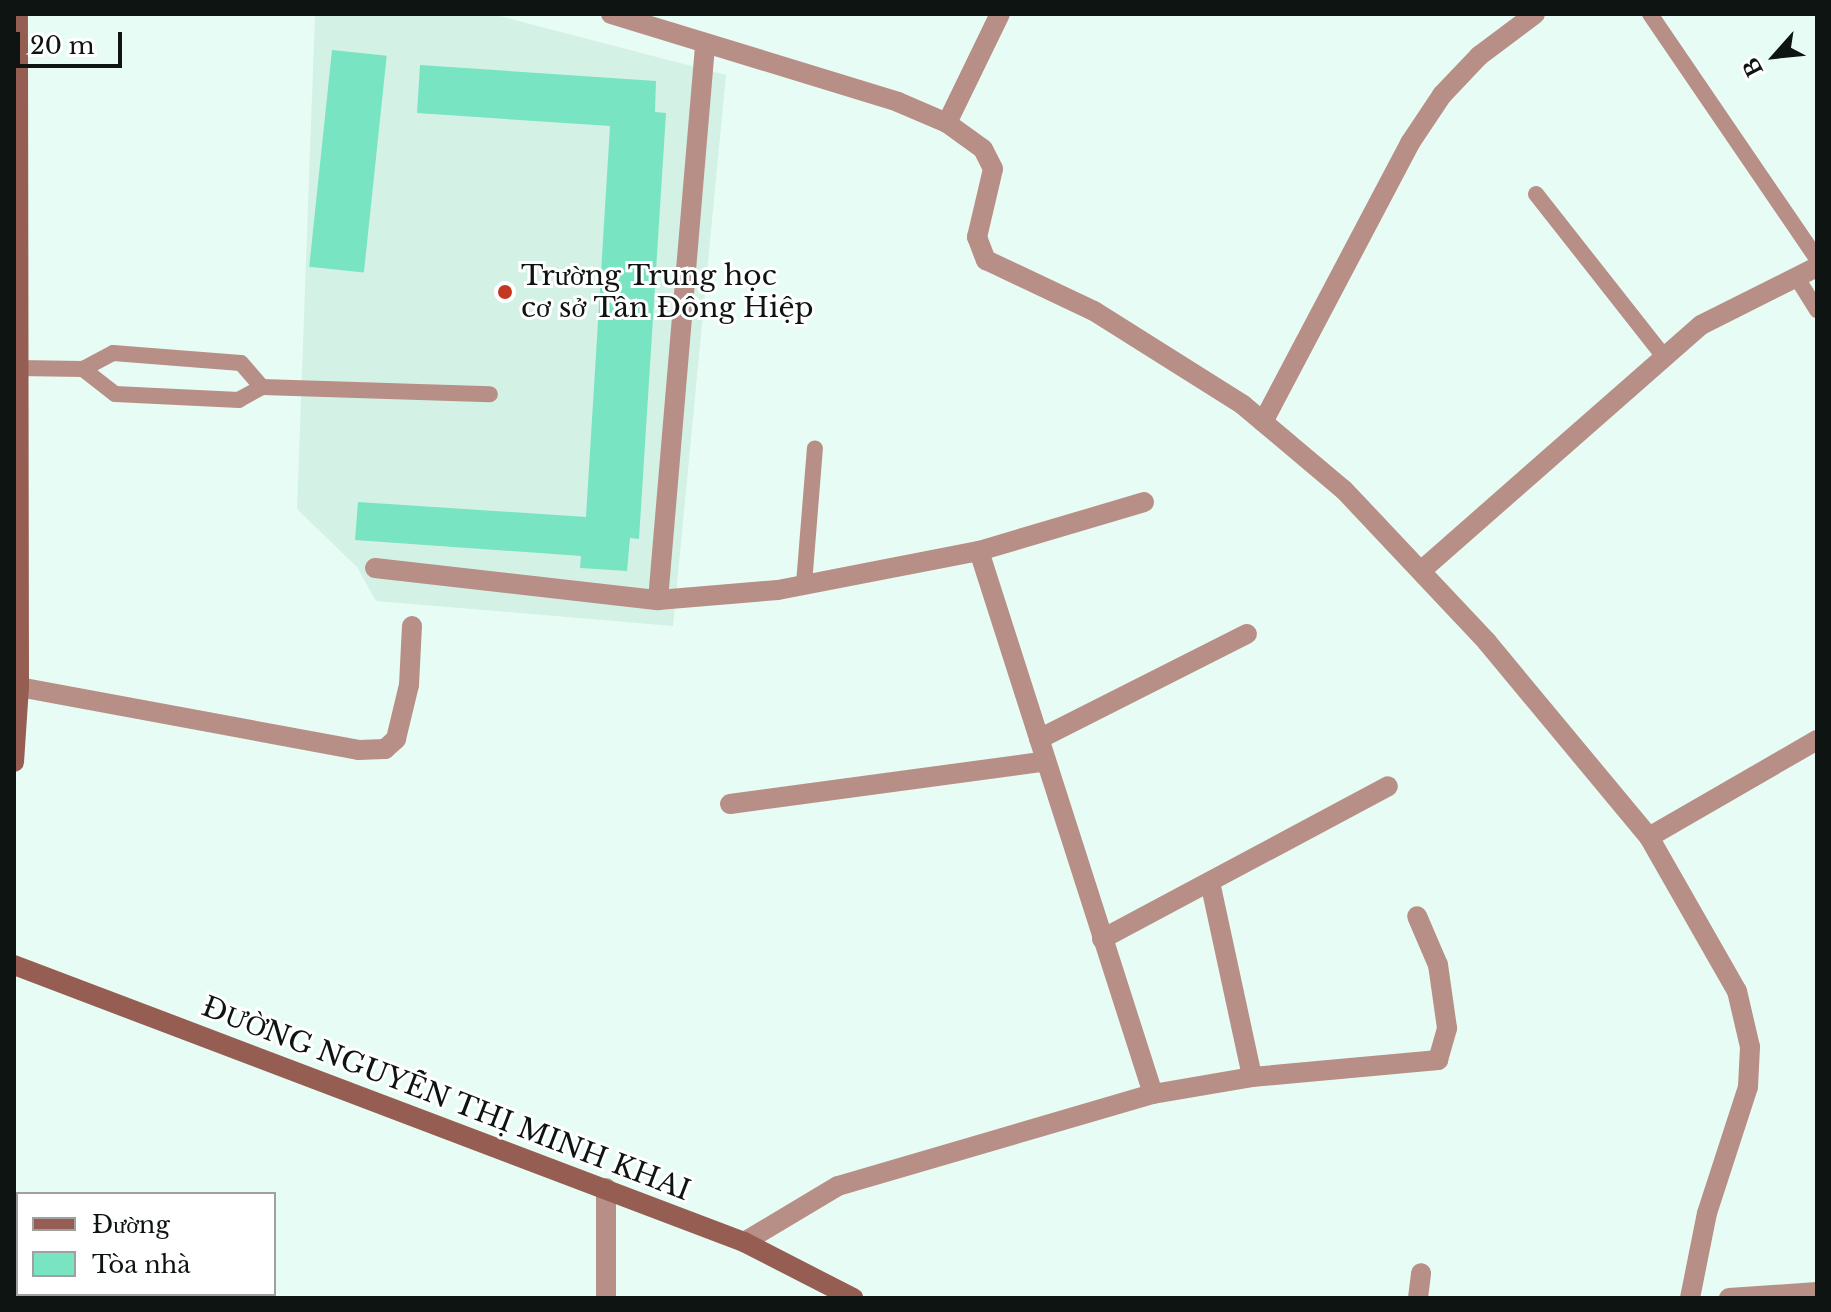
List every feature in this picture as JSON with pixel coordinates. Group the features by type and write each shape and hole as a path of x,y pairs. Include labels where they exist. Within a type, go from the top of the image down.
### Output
{"main road":[{"path":"14,762 19,687 18,14"},
{"name":"ĐƯỜNG NGUYỄN THỊ MINH KHAI","path":"14,965 744,1242 853,1298"}],"street":[{"path":"611,14 705,46 898,102 947,123 983,149 993,169 977,237 986,260 1094,311 1263,422 1344,490 1422,570 1649,837 1737,991 1750,1047 1748,1087 1707,1213 1690,1298"},
{"path":"947,123 1000,14"},
{"path":"1263,422 1410,143 1442,95 1479,56 1535,14"},
{"path":"658,600 705,46"},
{"path":"1422,570 1701,325 1817,267"},
{"path":"375,568 658,600 804,584 979,551 1144,502"},
{"path":"979,551 1153,1094"},
{"path":"19,687 358,750 385,749 396,739 409,685 412,626"},
{"path":"1039,739 1247,634"},
{"path":"1649,837 1817,740"},
{"path":"730,804 1046,761"},
{"path":"1102,939 1388,786"},
{"path":"1210,882 1252,1077"},
{"path":"744,1242 838,1186 1153,1094 1252,1077 1438,1060 1447,1028 1440,977 1417,916"},
{"path":"606,1188 606,1298"},
{"path":"1418,1298 1421,1273"},
{"path":"1729,1298 1817,1292"}],"lane":[{"path":"1650,14 1817,259"},
{"path":"1536,194 1665,358"},
{"path":"1797,278 1817,310"},
{"path":"19,368 83,369 113,353 241,363 262,387"},
{"path":"83,369 115,394 239,400 262,387 490,394"},
{"path":"804,584 815,448"}],"shaded area":[{"name":"Trường Trung học cơ sở Tân Đông Hiệp","path":"315,14 492,14 726,75 673,626 376,601 357,567 297,509"}],"building":[{"path":"332,50 387,56 364,273 309,267"},
{"path":"420,65 656,81 655,112 666,113 639,539 630,538 627,571 580,568 581,556 355,540 358,502 586,517 610,126 417,113"}],"place":[{"name":"Trường Trung học cơ sở Tân Đông Hiệp","path":"505,292"}]}
